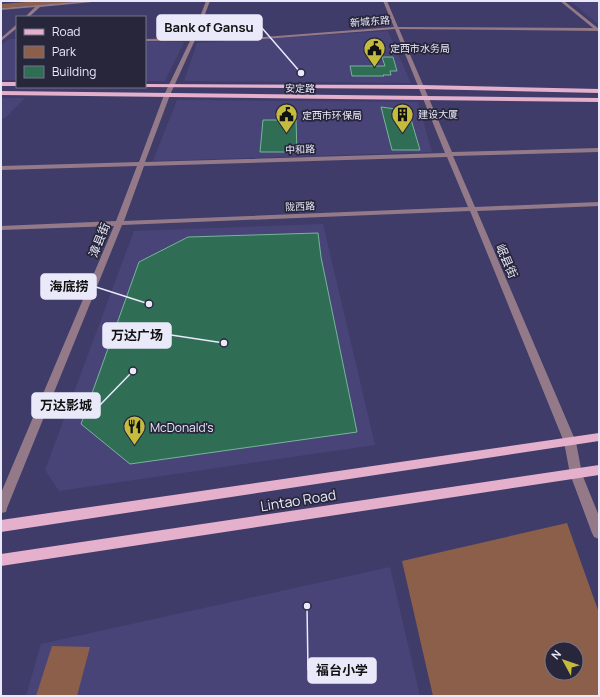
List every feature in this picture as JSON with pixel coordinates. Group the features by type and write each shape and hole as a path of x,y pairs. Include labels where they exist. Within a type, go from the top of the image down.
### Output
{"main road":[{"path":"1,84 16,84"},
{"name":"安定路","path":"146,86 422,87 599,91"},
{"name":"安定路","path":"1,92 599,100"},
{"name":"Lintao Road","path":"1,526 599,437"},
{"name":"Lintao Road","path":"1,560 599,470"}],"street":[{"path":"1,9 101,1"},
{"name":"漳县街","path":"1,508 119,223 167,95 193,40 208,1"},
{"name":"岷县街","path":"385,1 422,87 448,155 570,442 576,474 599,533"},
{"path":"562,1 598,30"},
{"path":"28,16 39,6"},
{"path":"1,40 16,27"},
{"name":"新城东路","path":"146,40 264,38 396,28 598,30"},
{"path":"6,36 11,36"},
{"name":"中和路","path":"1,168 141,165 599,150"},
{"name":"陇西路","path":"1,228 599,204"}],"shaded area":[{"path":"570,1 599,1 599,25"},
{"path":"388,31 411,83 184,81 197,43"},
{"path":"9,39 16,39 16,80 1,80 1,45"},
{"path":"146,41 184,42 165,81 146,81"},
{"path":"1,98 25,98 5,118 1,118"},
{"path":"177,100 418,102 432,152 153,161"},
{"path":"323,224 375,445 59,491 45,470 134,231"},
{"path":"390,567 420,696 26,696 41,644"}],"green space":[{"path":"39,1 90,1 1,8 1,4"},
{"path":"567,523 599,613 599,696 433,696 402,561"},
{"path":"52,646 90,647 77,696 36,696"}],"building":[{"name":"定西市水务局","path":"382,57 393,57 397,71 390,71 391,75 383,75 384,76 352,76 350,66 385,66"},
{"name":"建设大厦","path":"381,107 396,109 410,116 420,150 392,150"},
{"name":"定西市环保局","path":"263,120 296,120 297,152 260,152"},
{"path":"318,233 321,257 357,432 130,464 81,424 139,262 188,237"}],"place":[{"name":"定西市水务局","path":"374,68"},
{"name":"Bank of Gansu","path":"301,73"},
{"name":"定西市环保局","path":"286,134"},
{"name":"建设大厦","path":"402,134"},
{"name":"海底捞","path":"149,304"},
{"name":"万达广场","path":"224,343"},
{"name":"万达影城","path":"133,371"},
{"name":"McDonald's","path":"134,446"},
{"name":"福台小学","path":"307,606"}]}
